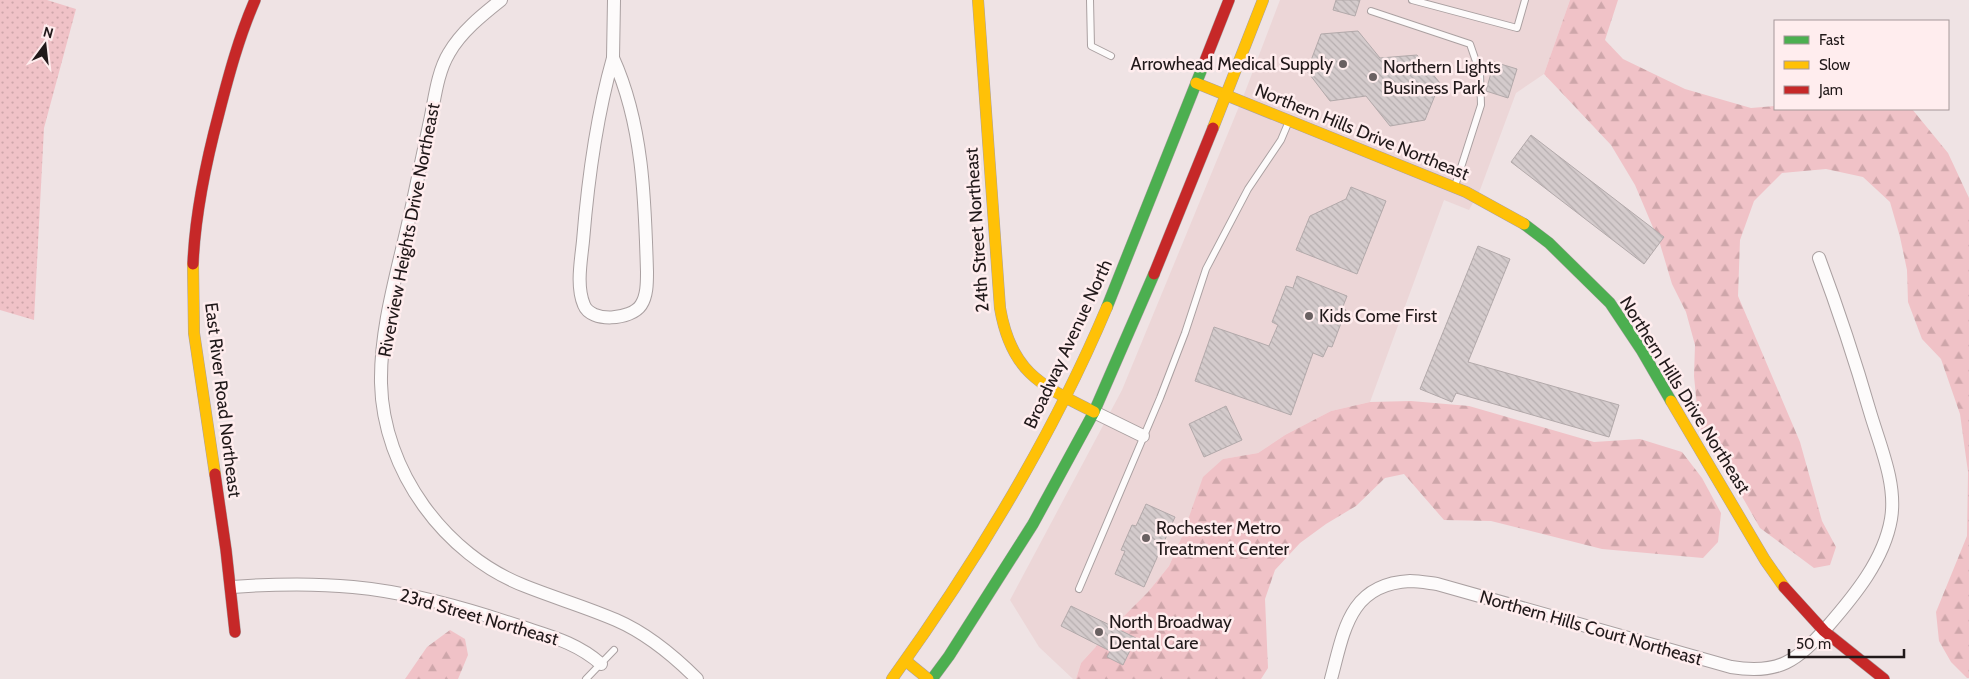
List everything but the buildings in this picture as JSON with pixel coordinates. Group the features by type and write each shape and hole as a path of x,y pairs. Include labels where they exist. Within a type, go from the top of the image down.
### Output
{"street":[{"name":"East River Road Northeast","path":"235,632 232,587 194,330 193,259 197,211 211,140 240,39 255,0"},
{"name":"Riverview Heights Drive Northeast","path":"501,0 471,26 448,54 435,99 384,343 381,385 393,445 399,462 419,499 465,552 498,574 618,621 664,650 697,679"},
{"path":"612,58 628,95 635,124 641,175 647,272 647,286 640,306 635,311 614,318 592,313 585,308 580,285 585,219 595,137 612,58 614,0"},
{"name":"24th Street Northeast","path":"978,0 1002,322 1007,341 1014,355 1027,372 1044,385 1094,412"},
{"name":"Broadway Avenue North","path":"892,679 906,661 980,549 1026,473 1066,398 1117,282 1229,0"},
{"path":"906,661 930,679 949,656 1033,524 1094,412 1138,313 1264,0"},
{"name":"Northern Hills Drive Northeast","path":"1196,84 1454,187 1494,206 1523,223 1549,244 1610,303 1642,351 1766,560 1788,593 1824,631 1884,679"},
{"name":"Northern Hills Court Northeast","path":"1331,679 1345,628 1356,606 1372,591 1411,581 1437,584 1731,667 1768,670 1784,664 1801,654 1847,604 1864,580 1883,546 1891,520 1892,495 1886,466 1843,320 1819,258"},
{"path":"1094,412 1143,436"},
{"name":"23rd Street Northeast","path":"232,587 326,585 409,595 500,620 572,644 588,652 601,664"}],"lane":[{"path":"1090,0 1091,46 1111,56"},
{"path":"1412,0 1517,28 1525,0"},
{"path":"1370,11 1470,44 1480,73 1481,105 1454,187"},
{"path":"1079,589 1185,333 1206,269 1248,189 1281,140 1289,121"},
{"path":"586,679 614,650"}],"shaded area":[{"path":"1280,0 1570,0 1544,74 1516,93 1480,190 1469,210 1444,200 1370,402 1331,411 1285,435 1258,453 1223,459 1183,534 1169,566 1148,592 1081,663 1076,679 1073,679 1039,647 1010,600 1122,390 1245,92"}],"green space":[{"path":"0,0 47,0 76,9 44,128 34,320 0,310"},
{"path":"1570,0 1618,0 1605,40 1623,59 1685,89 1751,108 1774,106 1774,110 1913,110 1948,153 1969,198 1969,678 1951,662 1939,641 1936,612 1967,536 1968,472 1960,414 1941,359 1922,339 1908,302 1907,270 1890,202 1863,177 1826,169 1782,173 1754,201 1740,240 1738,296 1800,442 1822,521 1836,547 1830,565 1814,568 1760,528 1727,470 1699,427 1694,376 1695,345 1686,312 1672,284 1660,244 1635,185 1611,145 1544,74"},
{"path":"1411,401 1469,406 1594,442 1640,439 1682,452 1702,478 1721,513 1718,542 1703,558 1602,549 1491,521 1444,520 1404,474 1385,478 1356,506 1326,524 1300,543 1275,570 1265,599 1268,668 1261,679 1076,679 1081,663 1148,592 1169,566 1183,534 1203,477 1223,459 1258,453 1285,435 1331,411 1370,402"},
{"path":"450,630 465,639 468,655 458,679 405,679 427,647"}],"traffic: fast":[{"path":"1107,307 1203,66"},
{"path":"1524,224 1549,243 1610,303 1642,351 1671,401"},
{"path":"932,679 949,656 1033,524 1094,412 1154,274"}],"traffic: slow":[{"path":"978,0 1000,308 1005,330 1020,362 1031,374 1043,384 1094,412"},
{"path":"1213,128 1263,0"},
{"path":"1196,83 1466,192 1524,224"},
{"path":"193,264 194,333 215,474"},
{"path":"892,679 953,590 1010,499 1062,405 1107,307"},
{"path":"1671,401 1765,560 1784,587"},
{"path":"906,661 928,679"}],"traffic: jam":[{"path":"193,264 199,207 210,150 235,56 255,0"},
{"path":"1203,66 1229,0"},
{"path":"1154,274 1213,128"},
{"path":"215,474 235,632"},
{"path":"1784,587 1824,631 1884,679"}],"place":[{"name":"Arrowhead Medical Supply","path":"1343,64"},
{"name":"Northern Lights Business Park","path":"1373,77"},
{"name":"Kids Come First","path":"1309,316"},
{"name":"Rochester Metro Treatment Center","path":"1146,538"},
{"name":"North Broadway Dental Care","path":"1099,632"}]}
